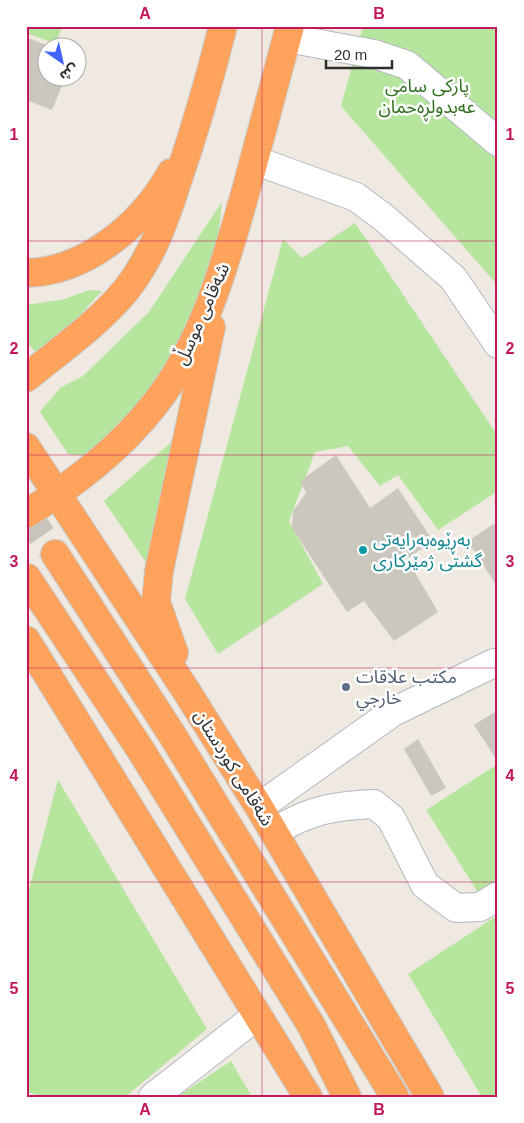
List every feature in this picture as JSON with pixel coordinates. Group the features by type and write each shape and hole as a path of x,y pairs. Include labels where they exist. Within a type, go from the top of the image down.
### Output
{"highway":[{"path":"26,378 110,308 140,270 162,229 195,130 223,26"},
{"name":"شەقامی موسڵ","path":"26,512 57,494 98,464 155,404 174,378 194,341 223,274 292,30"},
{"path":"26,273 54,269 79,260 119,234 143,212 163,186 195,130"},
{"path":"187,692 156,602 161,555 223,274"},
{"path":"26,512 38,487 39,470 31,454"},
{"name":"شەقامی کوردستان","path":"31,454 187,692 259,807 430,1097"},
{"name":"شەقامی کوردستان","path":"55,554 176,742 395,1097"},
{"path":"27,578 140,748 311,1026 347,1097"},
{"path":"26,640 308,1097"}],"lane":[{"path":"292,30 407,65 498,142"},
{"path":"254,160 356,197 384,216 453,278 498,344"},
{"path":"259,807 393,712 494,663"},
{"path":"274,832 296,818 337,806 374,804 391,818 425,885 456,908 480,907 498,896"},
{"path":"153,1097 258,1015"}],"green space":[{"path":"28,26 62,26 58,38 40,38 26,33"},
{"name":"پارکی سامی عەبدولڕەحمان","path":"363,26 498,26 498,286 341,106"},
{"path":"222,202 216,247 203,293 173,357 144,398 86,456 68,454 40,412 60,388 83,376 149,312"},
{"path":"355,223 498,436 498,491 438,530 398,475 380,486 348,446 315,452 289,521 323,584 218,654 185,599 283,239 302,258"},
{"path":"89,290 102,291 66,330 37,353 26,342 26,305 65,299"},
{"path":"181,434 147,564 104,501"},
{"path":"498,764 498,882 479,894 426,810"},
{"path":"58,780 207,1029 125,1097 42,1097 26,1091 26,901"},
{"path":"498,915 498,1097 482,1097 408,974"},
{"path":"231,1061 252,1097 177,1097"}],"building":[{"path":"26,37 38,42 38,88 61,88 52,110 26,100"},
{"name":"بەڕێوەبەرایەتی گشتی ژمێركاری","path":"336,455 370,508 398,488 433,541 407,559 438,612 394,641 364,601 347,612 292,528 293,511 306,493 300,481"},
{"path":"498,521 498,588 468,541"},
{"path":"498,710 498,762 474,725"},
{"path":"418,739 446,788 431,796 404,749"}],"tunnel":[{"path":"26,513 55,554"}],"place":[{"name":"بەڕێوەبەرایەتی گشتی ژمێركاری","path":"363,550"},
{"name":"مكتب علاقات خارجي","path":"346,687"}]}
